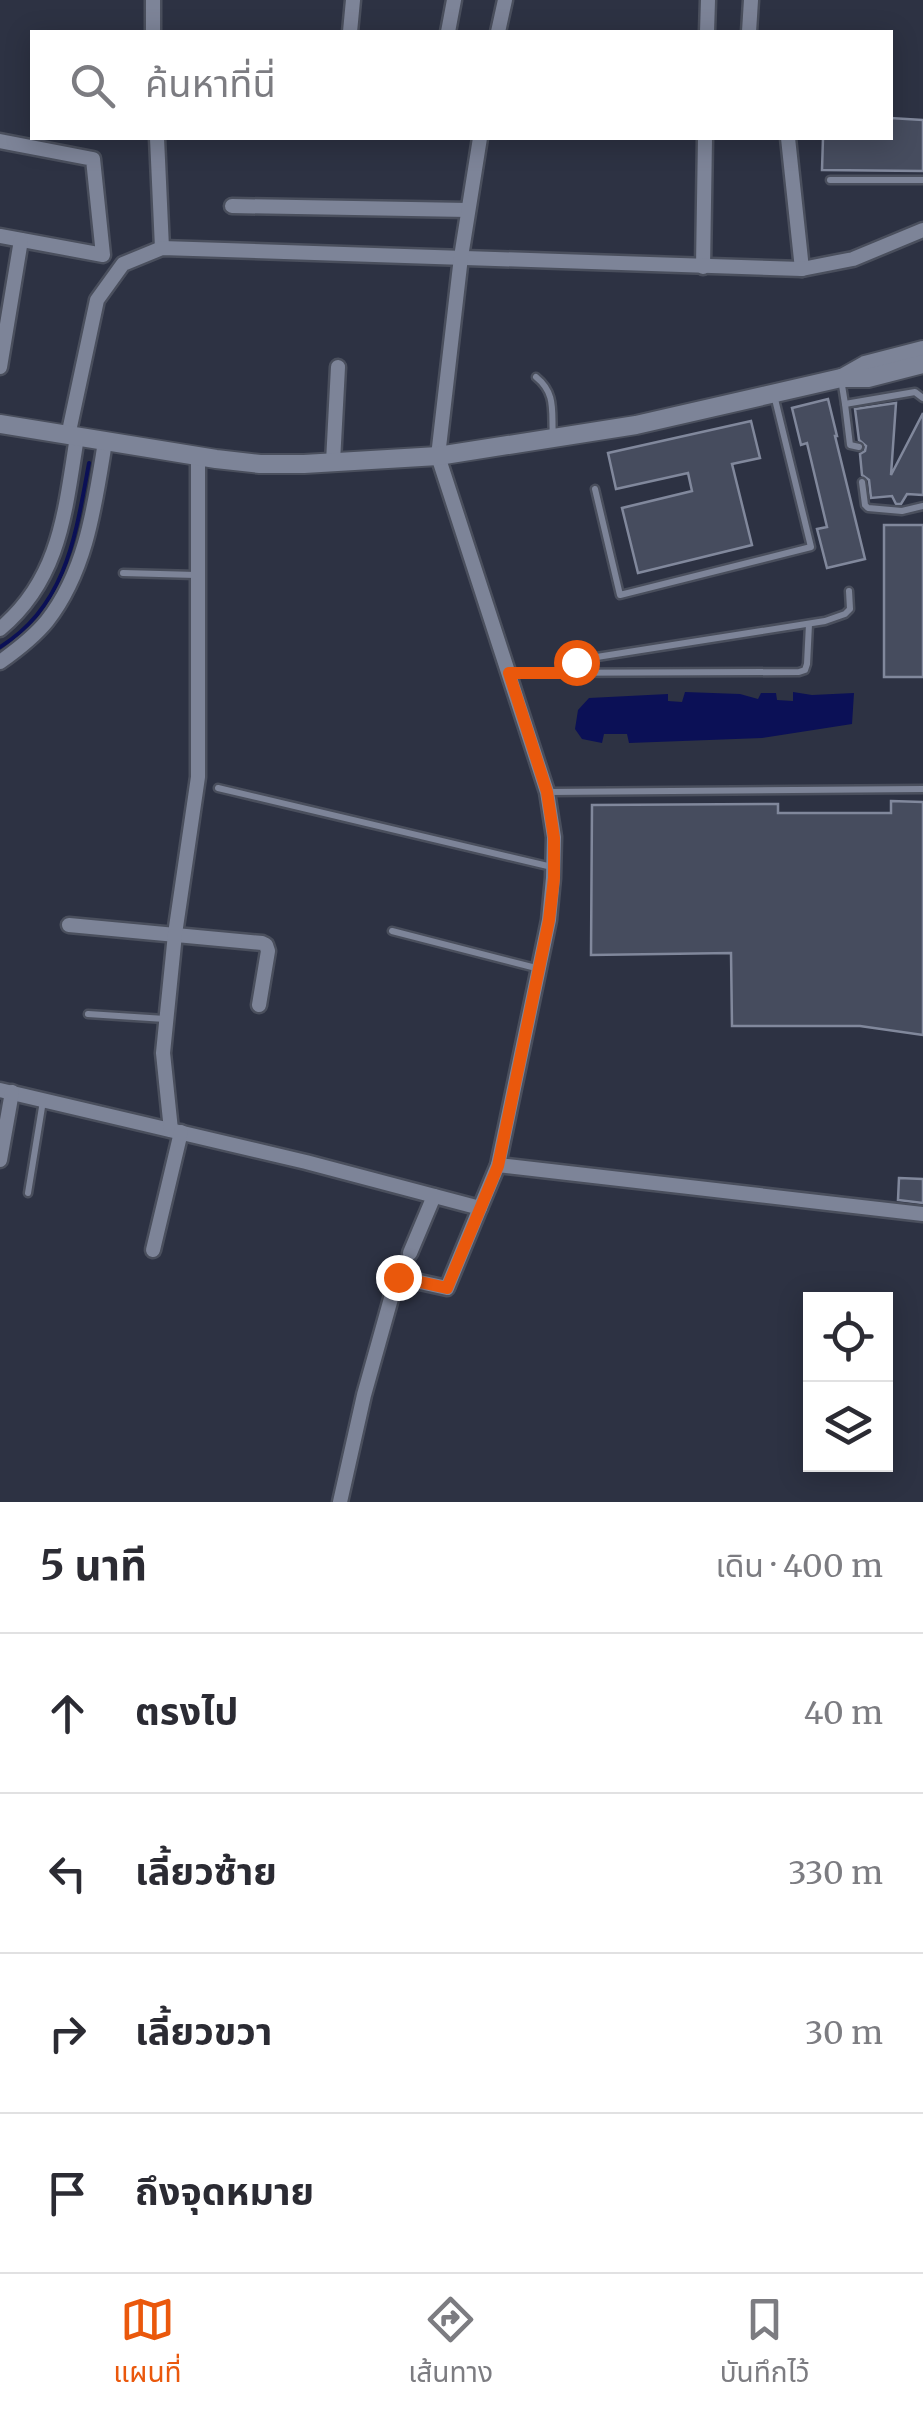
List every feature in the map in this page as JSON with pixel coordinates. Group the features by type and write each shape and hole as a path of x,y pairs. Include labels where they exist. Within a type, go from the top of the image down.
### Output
{"main road":[{"path":"841,378 864,364 923,350"},
{"path":"0,424 260,464 438,456 636,425 841,378 868,378 923,364"}],"street":[{"path":"153,0 154,30"},
{"path":"350,30 353,0"},
{"path":"448,30 454,0"},
{"path":"498,30 505,0"},
{"path":"707,30 708,0"},
{"path":"749,30 751,0"},
{"path":"157,140 162,248"},
{"path":"340,1502 364,1394 398,1277 447,1288 498,1166 549,920 554,838 547,792 438,456 460,257 480,140"},
{"path":"703,267 705,140"},
{"path":"788,140 802,269"},
{"path":"0,141 93,160 103,255 0,236"},
{"path":"232,206 468,210"},
{"path":"0,628 40,585 51,560 65,513 72,437 96,300 122,264 162,248 802,269 853,259 923,230"},
{"path":"0,367 21,240"},
{"path":"333,462 338,367"},
{"path":"0,662 45,624 65,596 82,554 104,442"},
{"path":"153,1250 176,1131 163,1054 198,777 198,456"},
{"path":"69,925 262,943 268,951 258,1005"},
{"path":"0,1160 6,1091 480,1208"},
{"path":"498,1166 923,1214"},
{"path":"410,1252 434,1196"}],"lane":[{"path":"830,180 923,180"},
{"path":"536,377 550,393 553,438"},
{"path":"841,378 850,445 859,447"},
{"path":"845,404 914,392 923,398"},
{"path":"595,489 620,595 811,547 774,394"},
{"path":"862,482 868,508 902,511 923,506"},
{"path":"123,573 197,575"},
{"path":"571,673 576,662 584,658 809,624 845,614 850,609 849,590"},
{"path":"509,673 799,672 806,670 809,624"},
{"path":"218,788 553,868"},
{"path":"547,792 923,788"},
{"path":"392,931 539,969"},
{"path":"88,1014 166,1019"},
{"path":"28,1193 43,1100"}],"shaded area":[{"path":"685,692 740,694 758,699 761,693 776,693 777,700 793,701 793,692 854,693 852,724 762,738 629,743 627,734 604,734 602,743 582,739 575,729 578,710 589,698 668,694 668,701 682,702"}],"building":[{"path":"893,118 923,120 923,171 822,170 823,140 893,140"},
{"path":"828,399 865,559 827,568 817,529 827,527 807,443 801,445 792,408"},
{"path":"896,403 891,475 923,413 923,495 907,494 901,504 896,504 892,496 871,498 869,480 862,475 860,454 866,446 859,440 855,409"},
{"path":"751,421 760,458 732,464 752,545 638,573 622,508 692,491 688,473 616,489 608,453"},
{"path":"884,525 923,525 923,677 884,677"},
{"path":"891,801 923,802 923,1035 860,1026 732,1026 731,953 591,955 592,805 778,804 778,813 891,813"},
{"path":"899,1178 923,1179 923,1203 898,1200"}],"waterway":[{"path":"0,647 23,630 54,589 73,541 89,463"}],"route":[{"path":"398,1277 447,1288 498,1166 549,920 554,878 554,838 547,792 509,673 571,673 576,662"}]}
